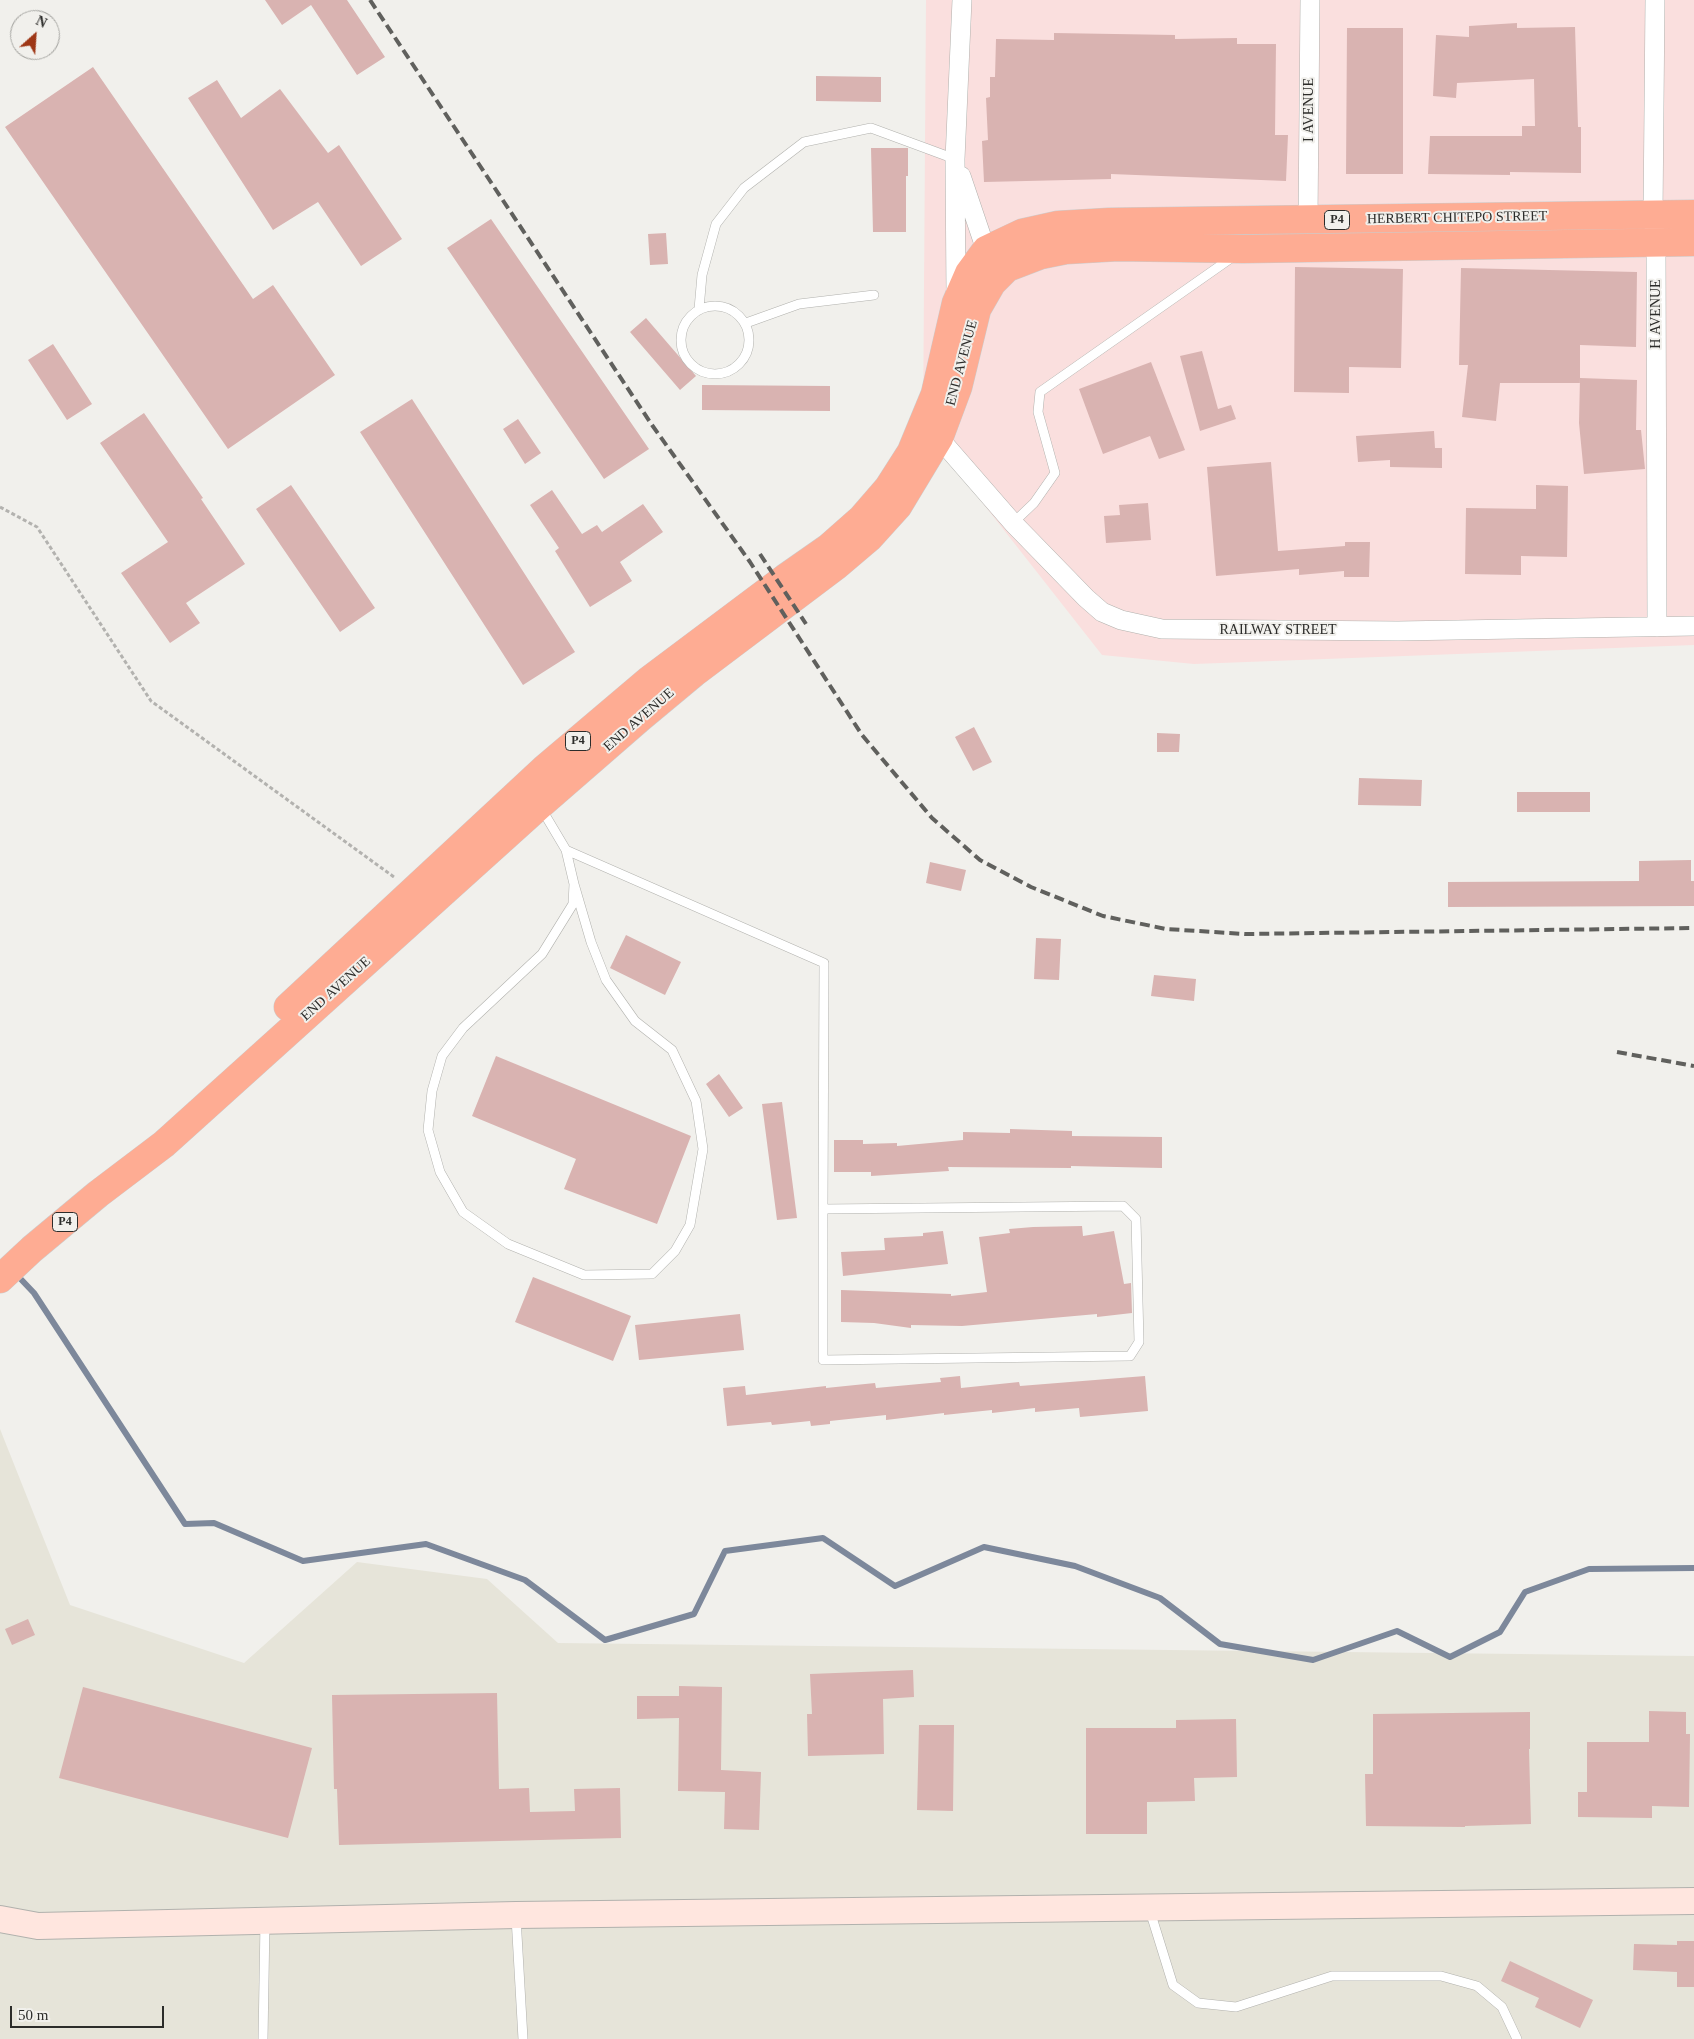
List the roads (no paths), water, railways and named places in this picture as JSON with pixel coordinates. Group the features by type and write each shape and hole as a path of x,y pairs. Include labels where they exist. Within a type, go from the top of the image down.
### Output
{"highway":[{"name":"HERBERT CHITEPO STREET","path":"986,250 1022,232 1058,225 1109,222 1308,221 1694,214"},
{"name":"HERBERT CHITEPO STREET","path":"1007,268 1041,255 1066,250 1118,247 1243,249 1694,242"},
{"name":"END AVENUE","path":"98,1194 128,1155 544,769 649,680 828,548 862,518 888,488 912,452 936,394 956,302 968,273 986,250"},
{"name":"END AVENUE","path":"0,1279 32,1249 98,1194 164,1144 540,805 694,673 836,566 869,538 898,506 939,438 958,388 977,309 992,284 1007,268"}],"street":[{"name":"END AVENUE","path":"956,302 955,159 962,0"},
{"name":"I AVENUE","path":"1308,221 1310,0"},
{"name":"H AVENUE","path":"1655,0 1653,215 1656,242 1657,628"},
{"name":"END AVENUE","path":"955,159 986,250"},
{"path":"986,250 1007,268"},
{"name":"RAILWAY STREET","path":"939,438 1014,522 1086,598 1102,612 1122,620 1162,629 1398,631 1694,626"},
{"path":"0,1919 38,1926 516,1914 1694,1901"}],"lane":[{"path":"699,310 702,275 716,224 744,188 804,142 870,128 955,159"},
{"path":"1014,522 1034,503 1055,473 1038,412 1040,392 1243,249"},
{"path":"746,323 799,304 874,295"},
{"path":"709,306 720,306 730,309 746,323 749,334 749,346 738,366 717,374 695,367 687,359 682,349 681,337 684,326 690,316 699,310 709,306"},
{"path":"540,805 566,850 591,942 606,980 635,1020 672,1050 696,1101 703,1150 690,1225 675,1251 652,1274 584,1275 508,1244 463,1212 440,1172 428,1130 432,1092 442,1056 463,1028 542,954 573,904 574,884"},
{"path":"566,850 824,963 824,1209 824,1360 1130,1356 1139,1342 1136,1220 1123,1206 824,1209"},
{"path":"1149,1908 1173,1985 1198,2003 1236,2007 1332,1976 1441,1976 1477,1986 1490,1996 1502,2007 1517,2039"},
{"path":"516,1914 523,2039"},
{"path":"263,2039 265,1920"}],"waterway":[{"path":"15,1273 34,1293 185,1524 214,1523 303,1561 426,1544 525,1580 605,1640 694,1614 725,1551 823,1538 895,1586 984,1547 1075,1566 1160,1598 1220,1644 1313,1660 1397,1631 1450,1657 1500,1632 1525,1592 1589,1569 1694,1568"}],"railway":[{"path":"370,0 652,425 750,562 862,735 932,818 980,860 1031,887 1103,916 1166,929 1245,934 1694,928"},
{"path":"760,554 806,624"},
{"path":"1617,1052 1694,1066"}]}
